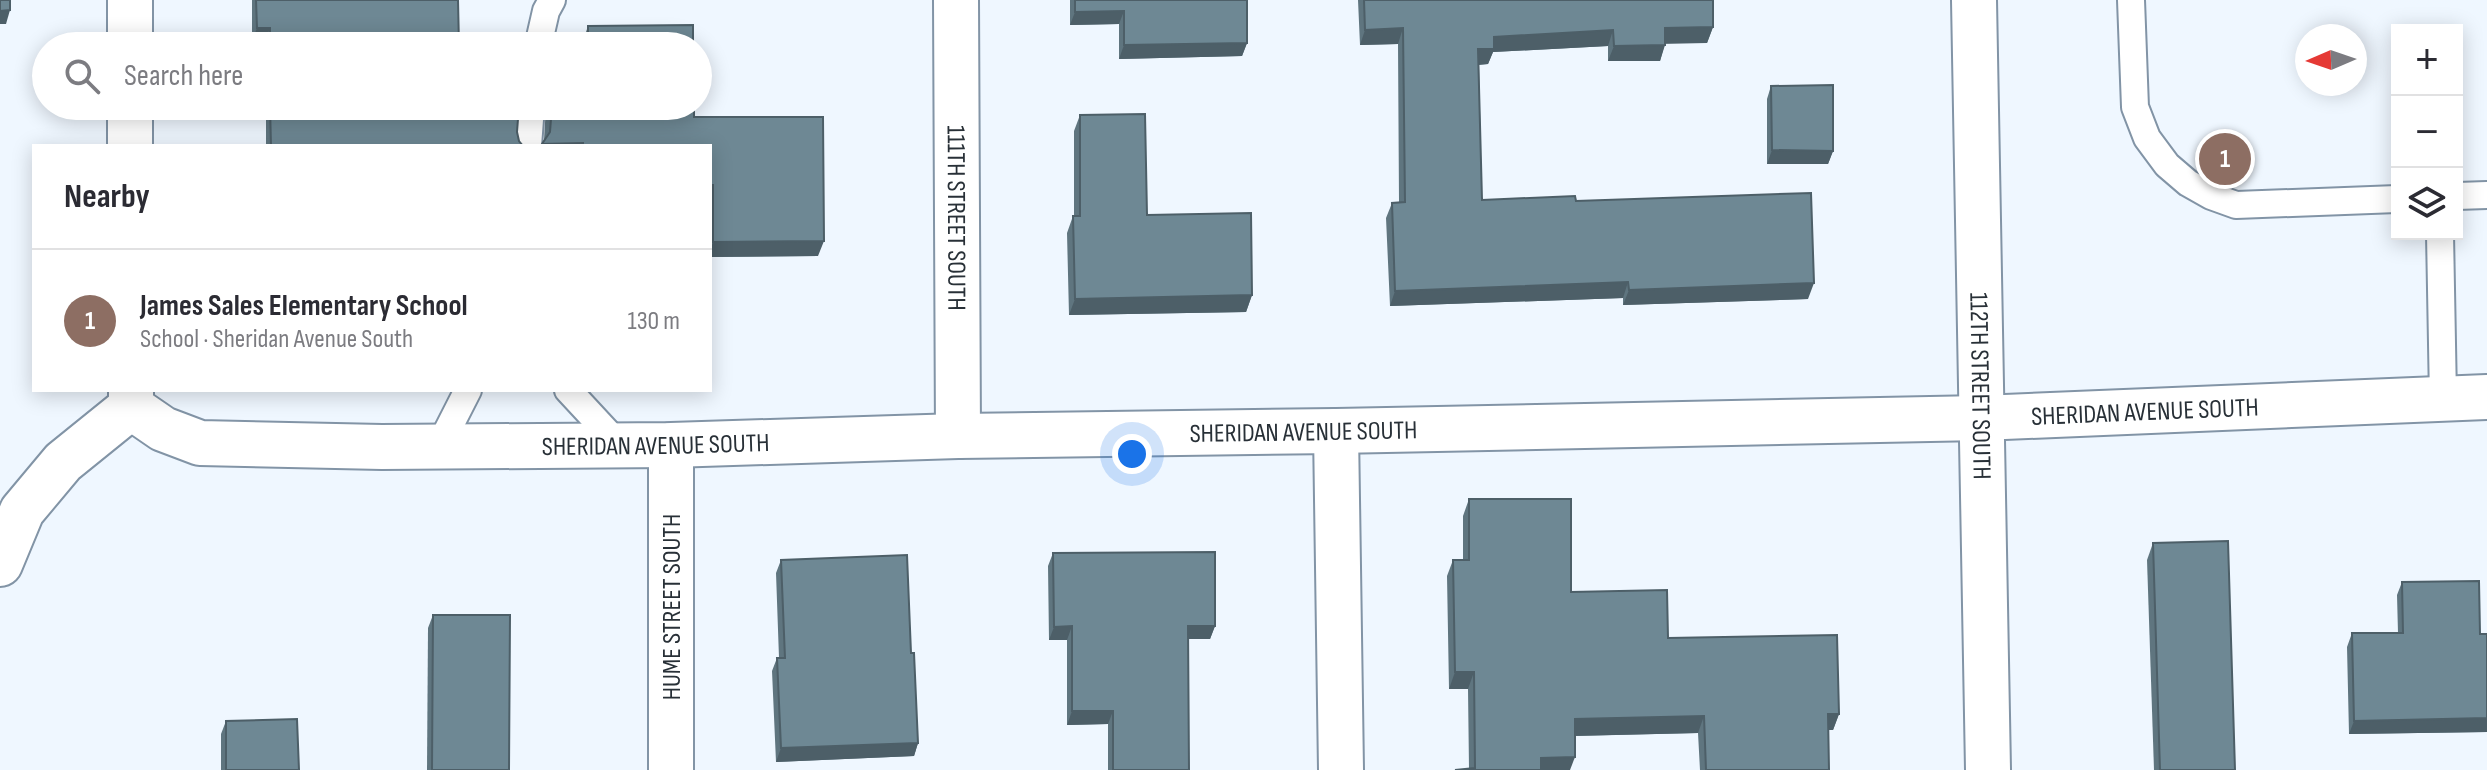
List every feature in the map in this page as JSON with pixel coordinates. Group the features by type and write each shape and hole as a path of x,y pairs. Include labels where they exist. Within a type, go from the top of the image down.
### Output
{"street":[{"path":"130,0 130,32"},
{"name":"111TH STREET SOUTH","path":"956,0 958,436"},
{"name":"112TH STREET SOUTH","path":"1974,0 1988,770"},
{"path":"130,120 130,144"},
{"name":"SHERIDAN AVENUE SOUTH","path":"131,398 163,429 200,443 439,447 1981,418 2487,397"},
{"path":"0,564 22,511 63,462 131,398"},
{"path":"1336,431 1341,770"},
{"name":"HUME STREET SOUTH","path":"671,445 671,770"}],"lane":[{"path":"541,32 552,0"},
{"path":"2131,0 2135,107 2147,138 2167,165 2188,183 2236,205 2391,199"},
{"path":"528,144 530,120"},
{"path":"2463,196 2487,195"},
{"path":"2440,240 2443,398"},
{"path":"439,447 467,392"},
{"path":"570,392 619,445"}],"building":[{"path":"0,0 10,0 10,10 0,11"},
{"path":"256,0 458,0 459,32 270,32 270,28 257,28"},
{"path":"1075,0 1247,0 1247,43 1124,45 1124,11 1075,12"},
{"path":"1364,0 1713,0 1713,27 1665,28 1665,45 1614,46 1613,30 1494,37 1494,49 1478,49 1482,200 1575,196 1576,201 1811,193 1814,283 1629,290 1628,282 1395,291 1392,203 1405,202 1403,28 1365,30"},
{"path":"693,25 693,32 588,32 588,26"},
{"path":"1833,85 1833,151 1772,150 1771,86"},
{"path":"1145,114 1147,215 1251,213 1252,295 1075,299 1073,216 1080,216 1080,115"},
{"path":"823,117 824,241 713,242 712,144 542,144 550,132 551,120"},
{"path":"270,120 518,120 517,132 521,144 271,144"},
{"path":"1469,499 1571,499 1571,592 1667,590 1668,638 1837,635 1839,714 1828,714 1829,770 1706,770 1704,716 1575,719 1575,757 1541,758 1541,770 1455,770 1475,768 1474,672 1455,672 1453,560 1469,560"},
{"path":"2228,541 2235,770 2160,770 2153,543"},
{"path":"1215,552 1215,626 1188,626 1189,770 1113,770 1113,711 1072,711 1072,626 1054,627 1053,553"},
{"path":"907,555 918,743 781,748 777,658 785,658 781,560"},
{"path":"2479,581 2480,634 2487,634 2487,718 2354,721 2352,633 2403,633 2402,582"},
{"path":"433,615 510,615 509,770 432,770"},
{"path":"297,719 299,770 226,770 226,721"}],"place":[{"name":"James Sales Elementary School","path":"2225,159"}]}
